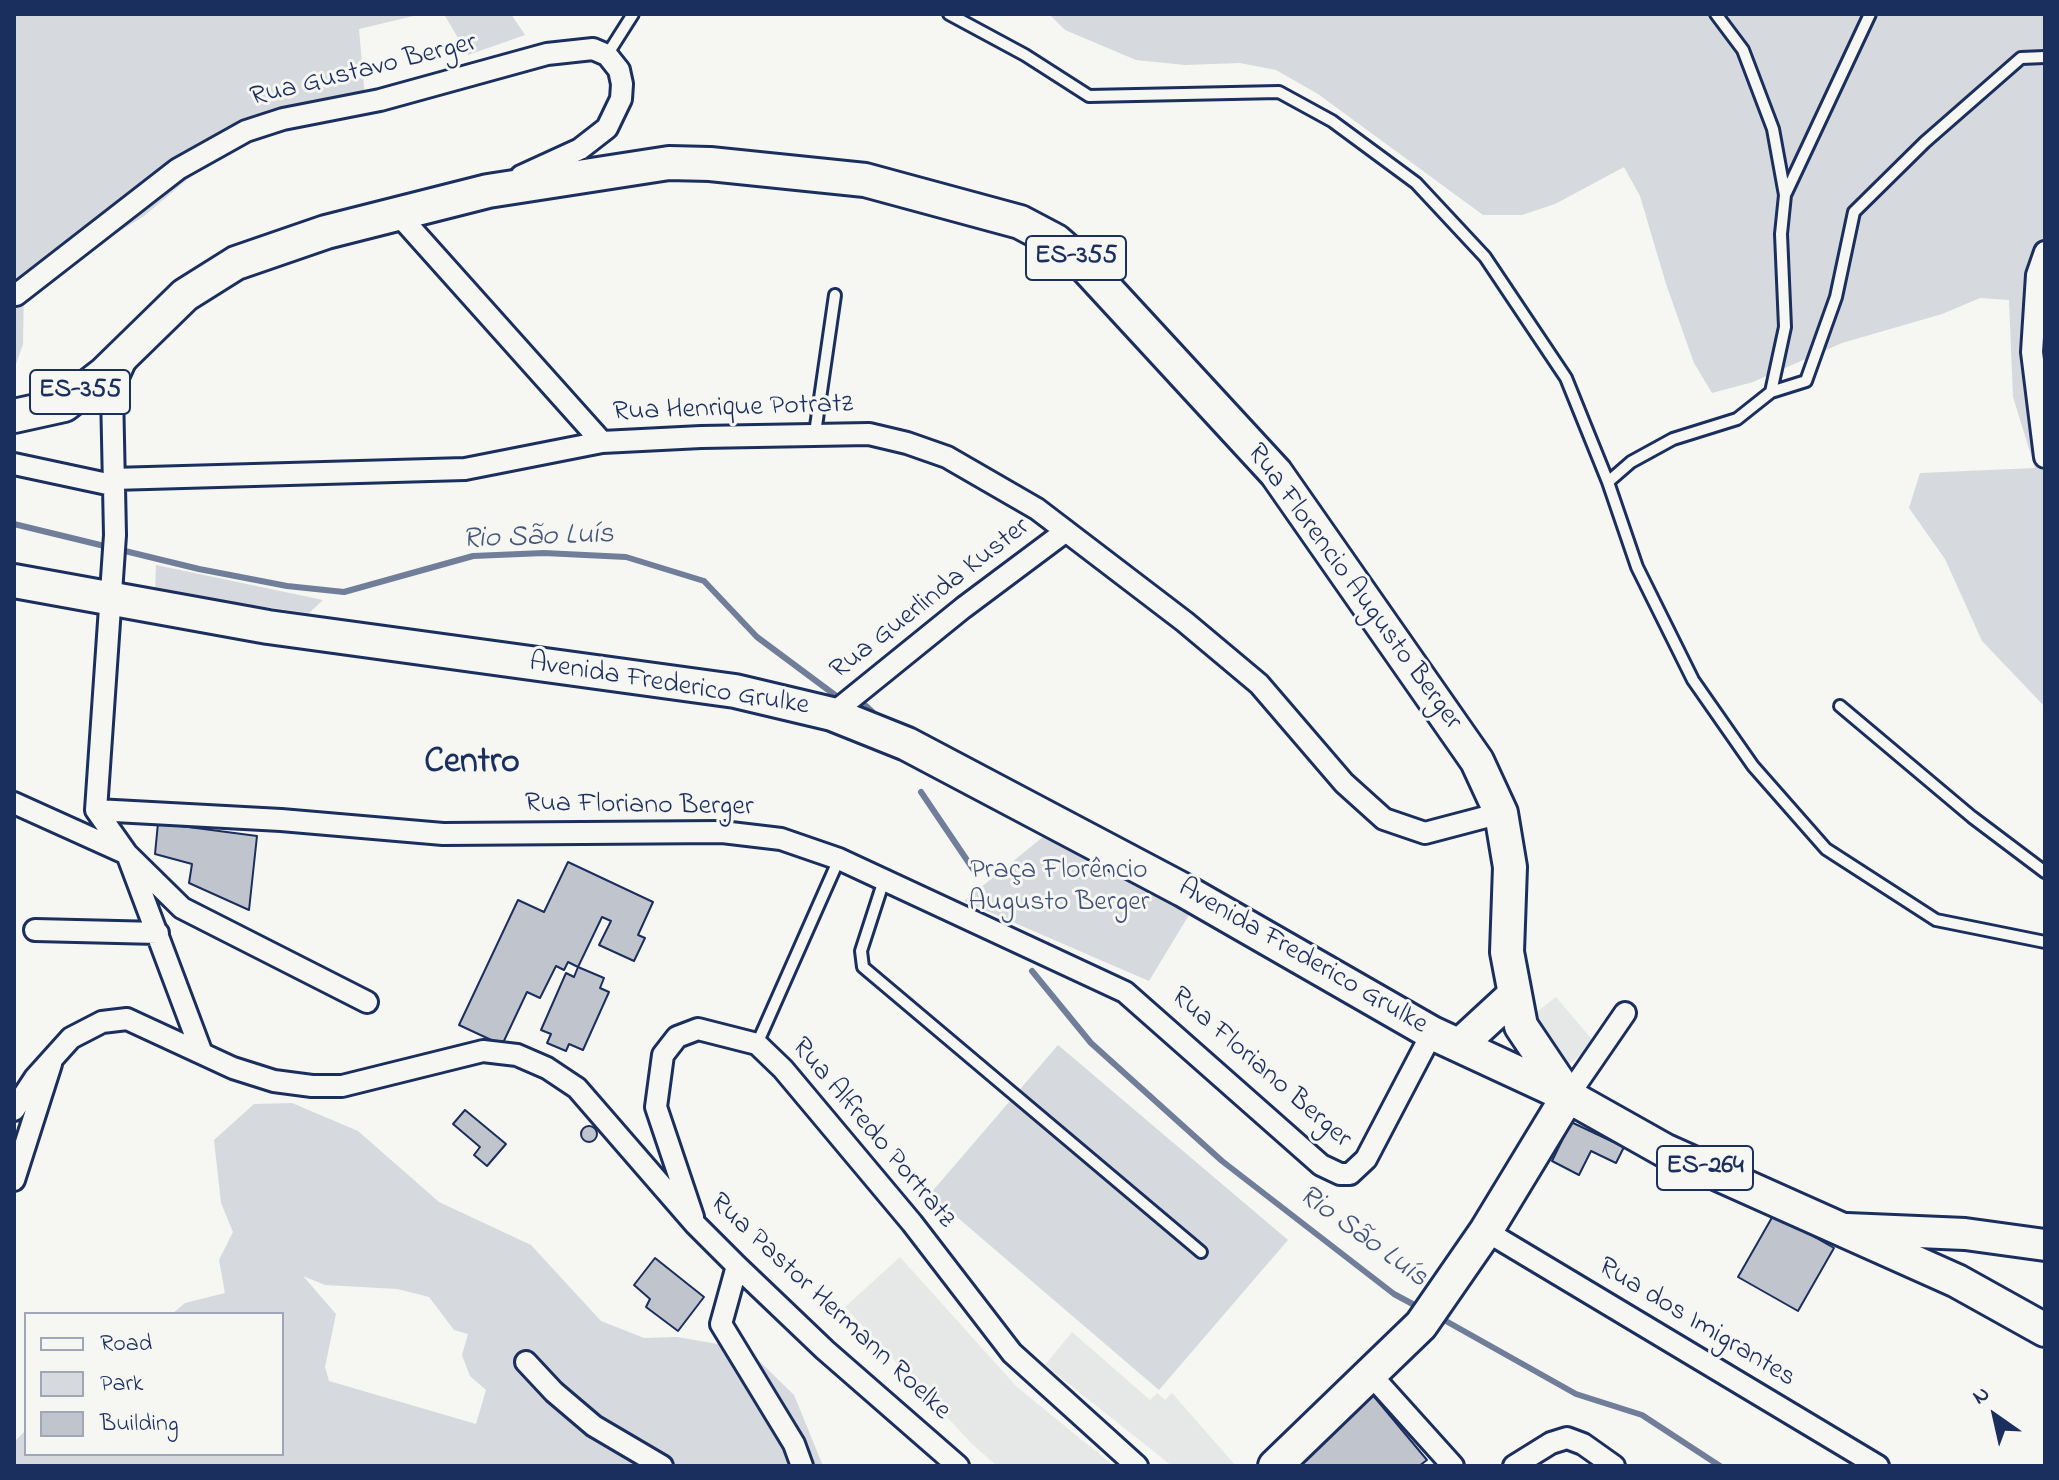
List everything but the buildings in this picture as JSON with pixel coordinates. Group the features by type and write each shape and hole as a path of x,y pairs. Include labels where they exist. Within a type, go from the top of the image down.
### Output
{"main road":[{"name":"Rua Florencio Augusto Berger","path":"14,416 64,405 104,374 185,295 236,263 326,232 488,191 657,165 710,164 865,180 1020,222 1056,241 1114,296 1276,473 1477,761 1501,813 1510,867 1507,952 1521,1026 1568,1096"},
{"name":"Avenida Frederico Grulke","path":"14,581 110,586 268,627 735,691 832,714 907,744 1114,854 1446,1039 1568,1096 1664,1150 1847,1229 1957,1281 2045,1330"},
{"path":"1446,1039 1513,996"},
{"path":"1275,1466 1372,1376 1421,1325 1486,1231 1568,1096"}],"street":[{"name":"Rua Gustavo Berger","path":"16,295 178,169 246,131 283,119 422,89 547,54 593,49 607,55"},
{"path":"488,191 580,149 607,128 621,99 622,84 619,70 607,55"},
{"path":"398,214 602,442"},
{"path":"2045,252 2037,275 2032,352 2045,457"},
{"path":"133,344 112,391 115,535 96,810 127,854 182,908 367,1002"},
{"name":"Rua Henrique Potratz","path":"14,464 113,482 465,469 602,442 815,433 869,434 947,457 1037,509 1259,684 1344,783 1384,819 1425,833 1501,813"},
{"name":"Rua Guerlinda Kuster","path":"832,714 963,608 1066,531"},
{"path":"14,803 127,854 201,1051"},
{"name":"Rua Floriano Berger","path":"96,810 281,820 443,834 722,832 781,839 839,859 1125,992 1321,1165 1340,1174 1350,1174 1366,1159 1446,1039"},
{"path":"35,930 158,933"},
{"path":"1568,1096 1625,1013"},
{"name":"Rua Pastor Hermann Roelke","path":"14,1110 52,1056 85,1029 127,1019 233,1068 274,1081 312,1086 342,1086 483,1051 517,1055 547,1068 577,1088 695,1224 737,1266 825,1350 958,1466"},
{"name":"Rua Alfredo Portratz","path":"695,1224 656,1107 663,1055 677,1037 698,1029 757,1044 815,1103 1012,1353 1137,1466"},
{"path":"14,1180 52,1056"},
{"path":"1847,1229 1965,1234 2045,1245"},
{"name":"Rua dos Imigrantes","path":"1486,1231 1878,1466"},
{"path":"737,1266 721,1324 794,1444 802,1466"},
{"path":"526,1362 554,1392 594,1426 662,1466"},
{"path":"1372,1376 1453,1466"},
{"path":"1514,1466 1551,1443 1567,1438 1583,1444 1614,1466"}],"lane":[{"path":"607,55 633,14"},
{"path":"949,14 1025,55 1089,96 1279,92 1332,121 1416,183 1485,257 1566,378 1608,482 1637,567 1693,680 1753,766 1826,849 1936,920 2045,942"},
{"path":"1716,14 1743,50 1773,129 1785,195 1781,234 1785,327 1771,392"},
{"path":"1785,195 1870,14"},
{"path":"1608,482 1631,462 1673,439 1737,419 1771,392 1806,381 1836,297 1854,212 1925,142 2021,58 2045,57"},
{"path":"815,433 835,295"},
{"path":"1840,706 1972,817 2045,872"},
{"path":"757,1044 839,859"},
{"path":"884,880 861,951 863,967 1201,1252"}],"shaded area":[{"path":"1556,997 1595,1043 1562,1070 1525,1021"},
{"path":"900,1257 1017,1387 1114,1466 997,1466 972,1444 845,1307"},
{"path":"1072,1332 1150,1400 1157,1393 1165,1400 1172,1393 1236,1466 1172,1466 1045,1365"}],"green space":[{"path":"14,14 422,14 359,29 365,98 228,145 144,216 88,251 65,272 35,264 24,283 23,344 14,370"},
{"path":"444,14 511,14 525,35 468,55"},
{"path":"1049,14 2045,14 2045,707 1982,641 1945,559 1909,508 1920,473 2035,468 2013,397 2009,300 1980,298 1942,314 1842,343 1753,382 1712,393 1694,363 1640,196 1624,167 1555,204 1522,215 1483,215 1318,94 1276,70 1240,63 1185,65 1136,60 1065,30"},
{"path":"156,565 323,600 309,613 155,592"},
{"name":"Praça Florêncio Augusto Berger","path":"1054,828 1195,905 1149,981 964,901"},
{"path":"1058,1045 1288,1240 1159,1390 930,1194"},
{"path":"292,1103 358,1131 439,1202 531,1245 601,1321 644,1338 677,1337 747,1349 794,1395 823,1466 14,1466 14,1442 24,1432 24,1456 284,1456 284,1312 174,1312 185,1303 225,1293 219,1260 233,1232 221,1203 214,1140 254,1104","holes":["303,1276 325,1285 397,1289 429,1297 454,1330 468,1334 462,1355 470,1376 486,1390 476,1424 329,1381 325,1367 336,1314"]}],"waterway":[{"name":"Rio São Luís","path":"14,524 199,569 287,586 344,592 473,556 544,553 626,557 704,581 757,637 835,695"},
{"name":"Rio São Luís","path":"866,706 878,717"},
{"name":"Rio São Luís","path":"921,792 973,869"},
{"name":"Rio São Luís","path":"1032,971 1091,1043 1222,1161 1394,1294 1420,1308"},
{"name":"Rio São Luís","path":"1437,1316 1576,1394 1642,1415 1720,1466"}],"district":[{"name":"Centro","path":"472,765"}]}
